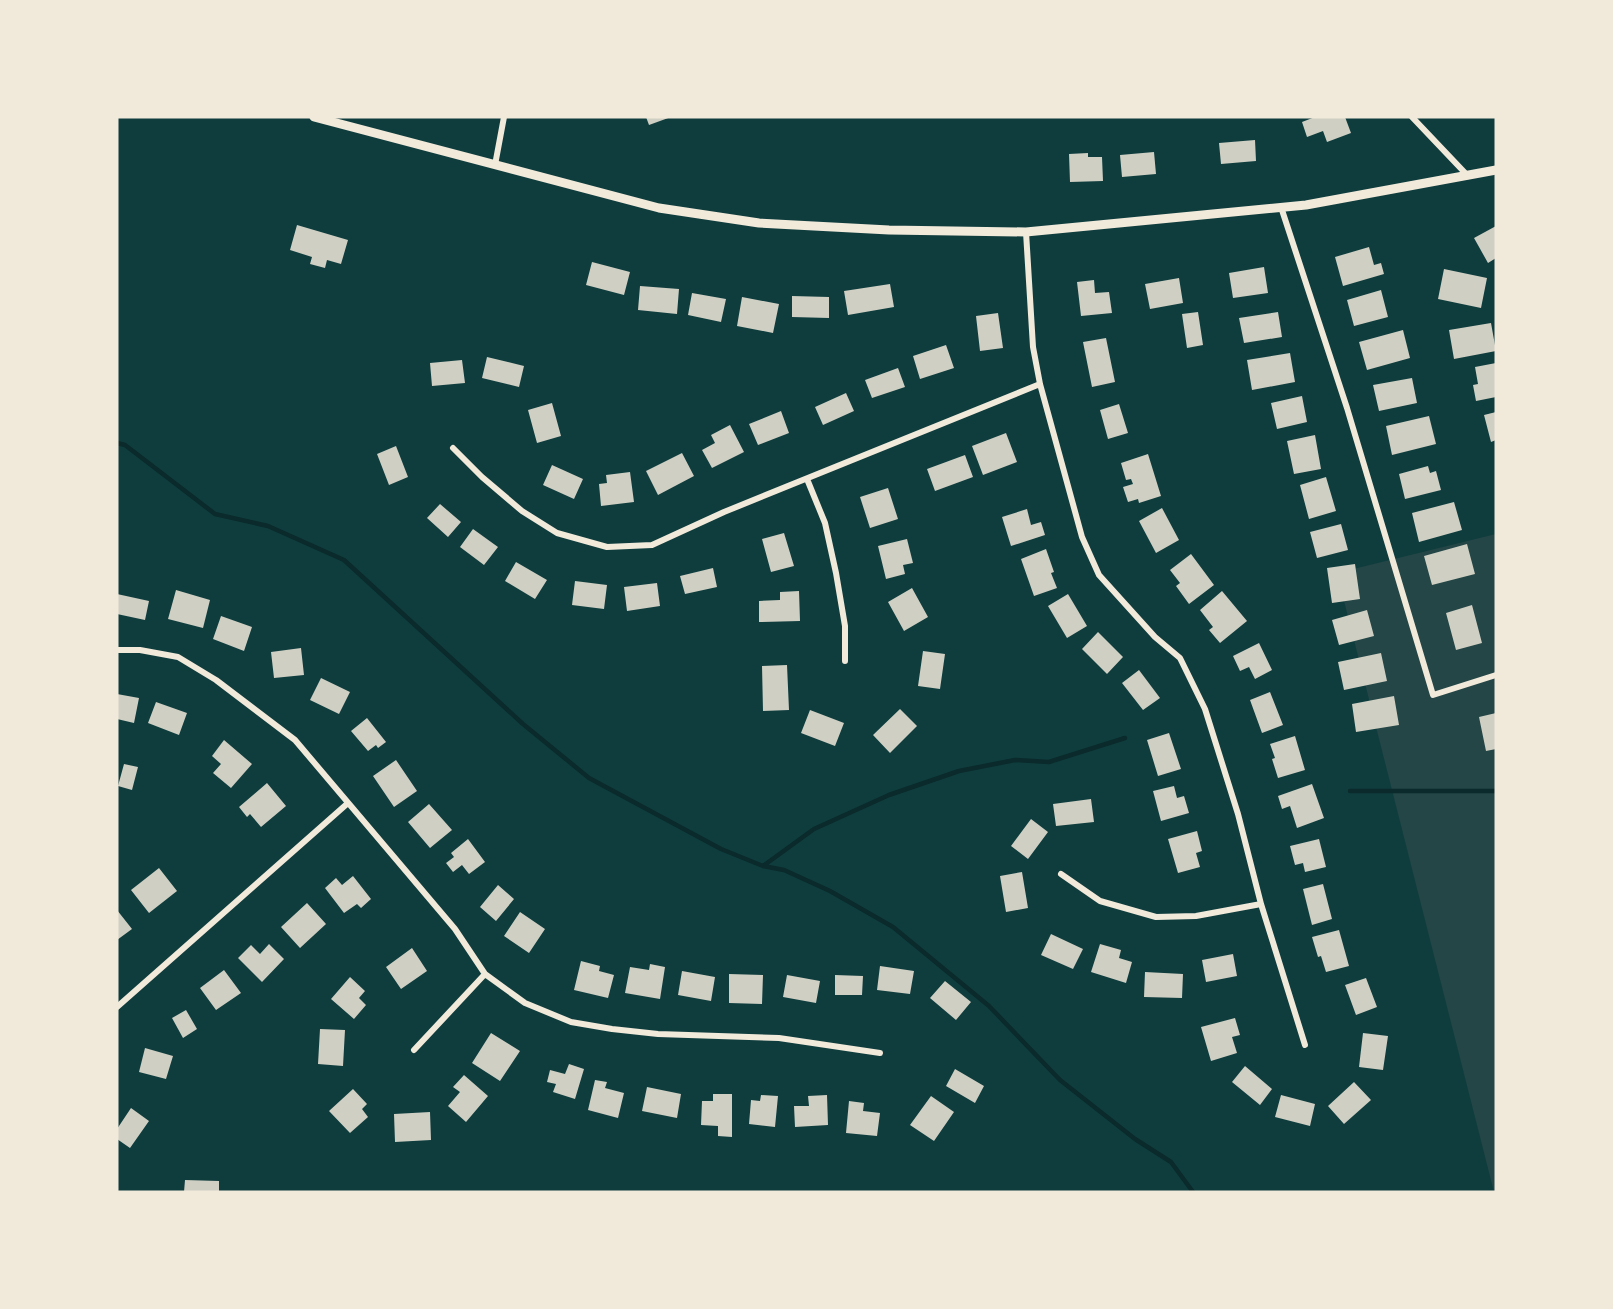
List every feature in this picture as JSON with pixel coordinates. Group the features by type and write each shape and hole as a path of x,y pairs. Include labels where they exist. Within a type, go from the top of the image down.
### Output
{"street":[{"path":"314,117 660,208 759,223 889,230 1026,232 1306,205 1468,177 1496,170"},
{"path":"495,165 504,117"},
{"path":"1413,117 1468,177"},
{"path":"1281,207 1347,408 1433,695 1496,675"},
{"path":"1026,232 1033,347 1040,384 1082,537 1099,575 1155,637 1180,658 1205,709 1238,814 1261,904 1305,1045"},
{"path":"453,448 482,477 522,511 557,534 608,547 652,545 724,512 902,438 1040,384"},
{"path":"807,479 825,523 836,573 845,626 845,661"},
{"path":"117,650 140,650 178,657 216,680 295,740 454,929 485,974 525,1003 571,1022 658,1034 778,1038 880,1053"},
{"path":"117,1007 348,803"},
{"path":"1061,874 1100,901 1156,917 1196,916 1261,904"},
{"path":"414,1050 485,974"}],"shaded area":[{"path":"1496,534 1496,1192 1494,1192 1337,573"}],"building":[{"path":"646,117 671,117 649,125"},
{"path":"1315,117 1345,117 1351,133 1327,142 1323,131 1307,137 1302,122"},
{"path":"1255,140 1256,161 1221,164 1219,143"},
{"path":"1154,152 1156,174 1122,177 1120,155"},
{"path":"1088,153 1088,157 1102,157 1103,181 1070,182 1069,154"},
{"path":"297,225 348,240 341,264 327,260 325,268 310,264 312,257 290,250"},
{"path":"1496,226 1496,258 1488,263 1474,238"},
{"path":"1369,247 1374,265 1381,263 1384,274 1343,286 1335,257"},
{"path":"592,262 630,272 624,295 586,285"},
{"path":"1264,267 1268,293 1233,298 1229,273"},
{"path":"1444,269 1487,278 1481,308 1438,299"},
{"path":"1179,278 1183,303 1150,309 1145,284"},
{"path":"1094,280 1095,293 1109,292 1112,313 1081,316 1077,282"},
{"path":"890,284 894,307 848,315 844,291"},
{"path":"640,286 679,289 677,314 638,310"},
{"path":"1381,290 1388,317 1354,326 1347,300"},
{"path":"692,293 726,299 721,322 688,315"},
{"path":"792,296 829,297 829,318 792,317"},
{"path":"742,297 779,304 773,333 737,326"},
{"path":"1198,312 1203,345 1187,348 1182,314"},
{"path":"1278,312 1282,337 1244,343 1239,318"},
{"path":"998,313 1003,348 980,351 976,316"},
{"path":"1491,323 1496,351 1454,359 1449,330"},
{"path":"1403,330 1410,358 1367,370 1359,342"},
{"path":"1106,338 1115,382 1092,387 1083,342"},
{"path":"946,345 954,368 920,379 913,356"},
{"path":"1290,353 1295,382 1252,390 1247,360"},
{"path":"487,357 524,366 519,387 482,378"},
{"path":"462,360 465,383 432,386 430,363"},
{"path":"1496,363 1496,397 1476,401 1473,385 1478,384 1475,367"},
{"path":"898,368 905,387 872,398 865,380"},
{"path":"1412,378 1417,403 1379,411 1373,385"},
{"path":"846,393 854,411 823,425 815,407"},
{"path":"1302,396 1307,422 1277,429 1271,403"},
{"path":"552,403 561,436 537,443 528,410"},
{"path":"1119,404 1128,433 1108,439 1100,410"},
{"path":"781,411 789,433 758,445 749,424"},
{"path":"1496,412 1496,440 1491,442 1484,415"},
{"path":"1429,416 1436,444 1392,455 1386,426"},
{"path":"730,425 744,452 712,468 702,450 715,443 711,435"},
{"path":"1006,433 1017,462 983,475 972,446"},
{"path":"1315,435 1321,469 1294,474 1287,441"},
{"path":"396,446 408,477 389,485 377,454"},
{"path":"682,453 694,476 658,495 646,471"},
{"path":"1148,454 1161,496 1139,503 1138,499 1128,502 1123,487 1133,484 1131,479 1126,480 1121,463"},
{"path":"965,455 973,477 935,491 927,469"},
{"path":"552,465 583,479 574,499 543,485"},
{"path":"1428,466 1430,473 1436,471 1441,490 1405,499 1399,474"},
{"path":"630,472 634,502 601,506 599,484 607,483 606,475"},
{"path":"1326,477 1336,511 1309,519 1300,485"},
{"path":"888,488 898,519 870,528 860,497"},
{"path":"1454,502 1462,530 1419,542 1412,513"},
{"path":"440,504 461,522 448,537 427,518"},
{"path":"1162,508 1179,540 1156,553 1139,521"},
{"path":"1027,509 1031,525 1041,522 1045,535 1011,546 1002,517"},
{"path":"1341,524 1348,550 1317,558 1310,532"},
{"path":"473,529 498,547 484,565 460,547"},
{"path":"784,533 794,566 771,572 762,539"},
{"path":"907,539 913,563 903,565 905,574 886,579 878,546"},
{"path":"1467,544 1475,574 1432,585 1424,556"},
{"path":"1046,549 1057,588 1034,596 1021,559"},
{"path":"1191,554 1214,585 1189,604 1176,586 1180,583 1170,570"},
{"path":"516,562 547,580 535,599 505,581"},
{"path":"1355,564 1360,599 1332,603 1327,568"},
{"path":"713,568 717,587 685,594 680,576"},
{"path":"575,581 607,585 604,609 572,605"},
{"path":"657,583 660,606 627,611 624,587"},
{"path":"912,588 928,617 904,631 888,602"},
{"path":"176,590 210,600 203,628 168,619"},
{"path":"799,591 800,621 759,622 759,601 780,600 780,592"},
{"path":"1222,591 1247,621 1220,643 1209,630 1213,627 1200,610"},
{"path":"117,594 149,601 145,620 117,614"},
{"path":"1068,594 1087,626 1067,638 1048,606"},
{"path":"1472,605 1482,643 1456,650 1446,613"},
{"path":"1367,610 1374,636 1339,645 1332,620"},
{"path":"221,616 252,627 244,651 213,639"},
{"path":"1098,632 1123,657 1107,674 1082,649"},
{"path":"1259,643 1272,670 1255,679 1249,667 1240,671 1233,656"},
{"path":"301,648 304,675 274,678 271,652"},
{"path":"923,651 945,654 940,689 918,686"},
{"path":"1381,653 1387,681 1344,690 1338,662"},
{"path":"787,665 789,710 763,711 762,666"},
{"path":"1139,670 1160,698 1143,710 1122,683"},
{"path":"321,678 350,692 339,714 310,700"},
{"path":"1270,692 1283,725 1262,733 1250,700"},
{"path":"117,694 139,698 134,723 117,719"},
{"path":"1394,696 1399,725 1356,732 1352,704"},
{"path":"156,702 187,713 179,735 148,723"},
{"path":"900,709 917,726 890,753 873,735"},
{"path":"810,710 844,723 835,746 801,733"},
{"path":"1496,713 1496,749 1486,751 1479,717"},
{"path":"367,718 386,742 368,751 351,731"},
{"path":"1169,733 1181,769 1158,776 1147,740"},
{"path":"1295,736 1305,770 1278,778 1270,744"},
{"path":"224,740 252,764 231,788 213,773 221,764 212,756"},
{"path":"396,760 417,791 394,807 373,776"},
{"path":"124,764 138,767 132,790 118,786"},
{"path":"267,783 286,806 261,827 250,814 247,817 239,807"},
{"path":"1312,784 1324,818 1297,828 1290,806 1282,809 1278,796"},
{"path":"1174,786 1177,798 1184,796 1189,813 1161,821 1153,791"},
{"path":"1091,799 1094,822 1056,826 1053,804"},
{"path":"429,804 452,830 430,848 408,822"},
{"path":"1031,819 1048,832 1028,859 1011,846"},
{"path":"1197,831 1202,851 1196,853 1200,867 1178,873 1168,839"},
{"path":"468,839 485,862 469,874 462,865 453,872 446,863 454,857 451,853"},
{"path":"1319,839 1326,867 1305,872 1303,863 1295,865 1290,846"},
{"path":"159,868 177,891 149,913 131,890"},
{"path":"1022,872 1028,908 1006,912 1000,876"},
{"path":"353,876 371,899 361,908 357,904 344,913 325,888 336,878 342,885"},
{"path":"1323,884 1332,919 1312,925 1303,889"},
{"path":"498,885 514,899 496,921 480,907"},
{"path":"307,903 326,924 300,948 281,927"},
{"path":"117,910 132,929 117,940"},
{"path":"520,912 545,929 529,953 504,936"},
{"path":"1339,930 1349,966 1326,972 1321,956 1318,957 1312,937"},
{"path":"1051,934 1083,949 1073,969 1041,955"},
{"path":"269,944 284,959 262,982 238,958 251,945 260,954"},
{"path":"1100,944 1121,950 1119,958 1132,962 1126,983 1091,972"},
{"path":"412,948 427,971 401,989 386,967"},
{"path":"1233,954 1237,976 1206,982 1202,960"},
{"path":"581,961 600,966 599,971 614,975 608,998 574,990"},
{"path":"650,964 665,967 660,999 625,993 630,967 649,970"},
{"path":"880,966 914,971 910,994 877,990"},
{"path":"224,970 241,993 216,1010 200,988"},
{"path":"682,971 715,977 711,1001 678,995"},
{"path":"1145,972 1183,974 1182,998 1144,997"},
{"path":"729,974 763,975 762,1004 729,1003"},
{"path":"787,975 820,981 816,1003 783,997"},
{"path":"835,975 863,976 862,995 835,995"},
{"path":"350,977 365,991 359,998 366,1005 354,1019 331,999"},
{"path":"1366,978 1377,1007 1356,1015 1345,985"},
{"path":"945,981 971,1002 956,1020 930,998"},
{"path":"186,1010 197,1029 183,1038 172,1018"},
{"path":"1235,1018 1240,1035 1232,1037 1237,1053 1211,1061 1201,1027"},
{"path":"320,1029 345,1030 343,1066 318,1064"},
{"path":"491,1033 520,1051 500,1081 472,1063"},
{"path":"1363,1033 1388,1036 1383,1070 1359,1067"},
{"path":"145,1048 173,1056 166,1079 139,1072"},
{"path":"569,1064 584,1069 575,1099 553,1092 556,1084 547,1082 550,1070 565,1074"},
{"path":"1245,1066 1272,1089 1260,1105 1232,1082"},
{"path":"955,1069 984,1086 975,1103 946,1086"},
{"path":"464,1075 488,1096 466,1122 448,1106 460,1092 453,1087"},
{"path":"595,1080 607,1082 605,1088 624,1093 618,1118 588,1110"},
{"path":"1354,1082 1371,1100 1344,1124 1328,1106"},
{"path":"647,1087 681,1094 677,1118 642,1111"},
{"path":"353,1089 367,1104 362,1109 368,1117 350,1133 329,1111"},
{"path":"713,1094 732,1094 732,1137 718,1136 718,1126 701,1125 702,1101 713,1101"},
{"path":"761,1095 778,1096 775,1127 749,1124 751,1100 760,1101"},
{"path":"827,1095 828,1125 795,1127 794,1106 809,1106 808,1096"},
{"path":"1281,1095 1315,1104 1310,1126 1275,1117"},
{"path":"931,1096 954,1112 934,1141 910,1125"},
{"path":"849,1101 864,1103 863,1111 880,1113 877,1136 846,1133"},
{"path":"131,1108 149,1121 130,1148 117,1139 117,1129"},
{"path":"430,1112 431,1140 395,1142 394,1114"},
{"path":"185,1180 219,1181 219,1192 184,1192"}],"waterway":[{"path":"117,443 125,445 215,514 268,526 344,560 523,724 589,778 721,849 763,866 784,870 830,891 893,927 989,1006 1060,1080 1135,1139 1171,1162 1193,1192"},
{"path":"763,866 814,829 889,795 959,771 1015,760 1049,762 1125,738"},
{"path":"1350,791 1496,791"}]}
